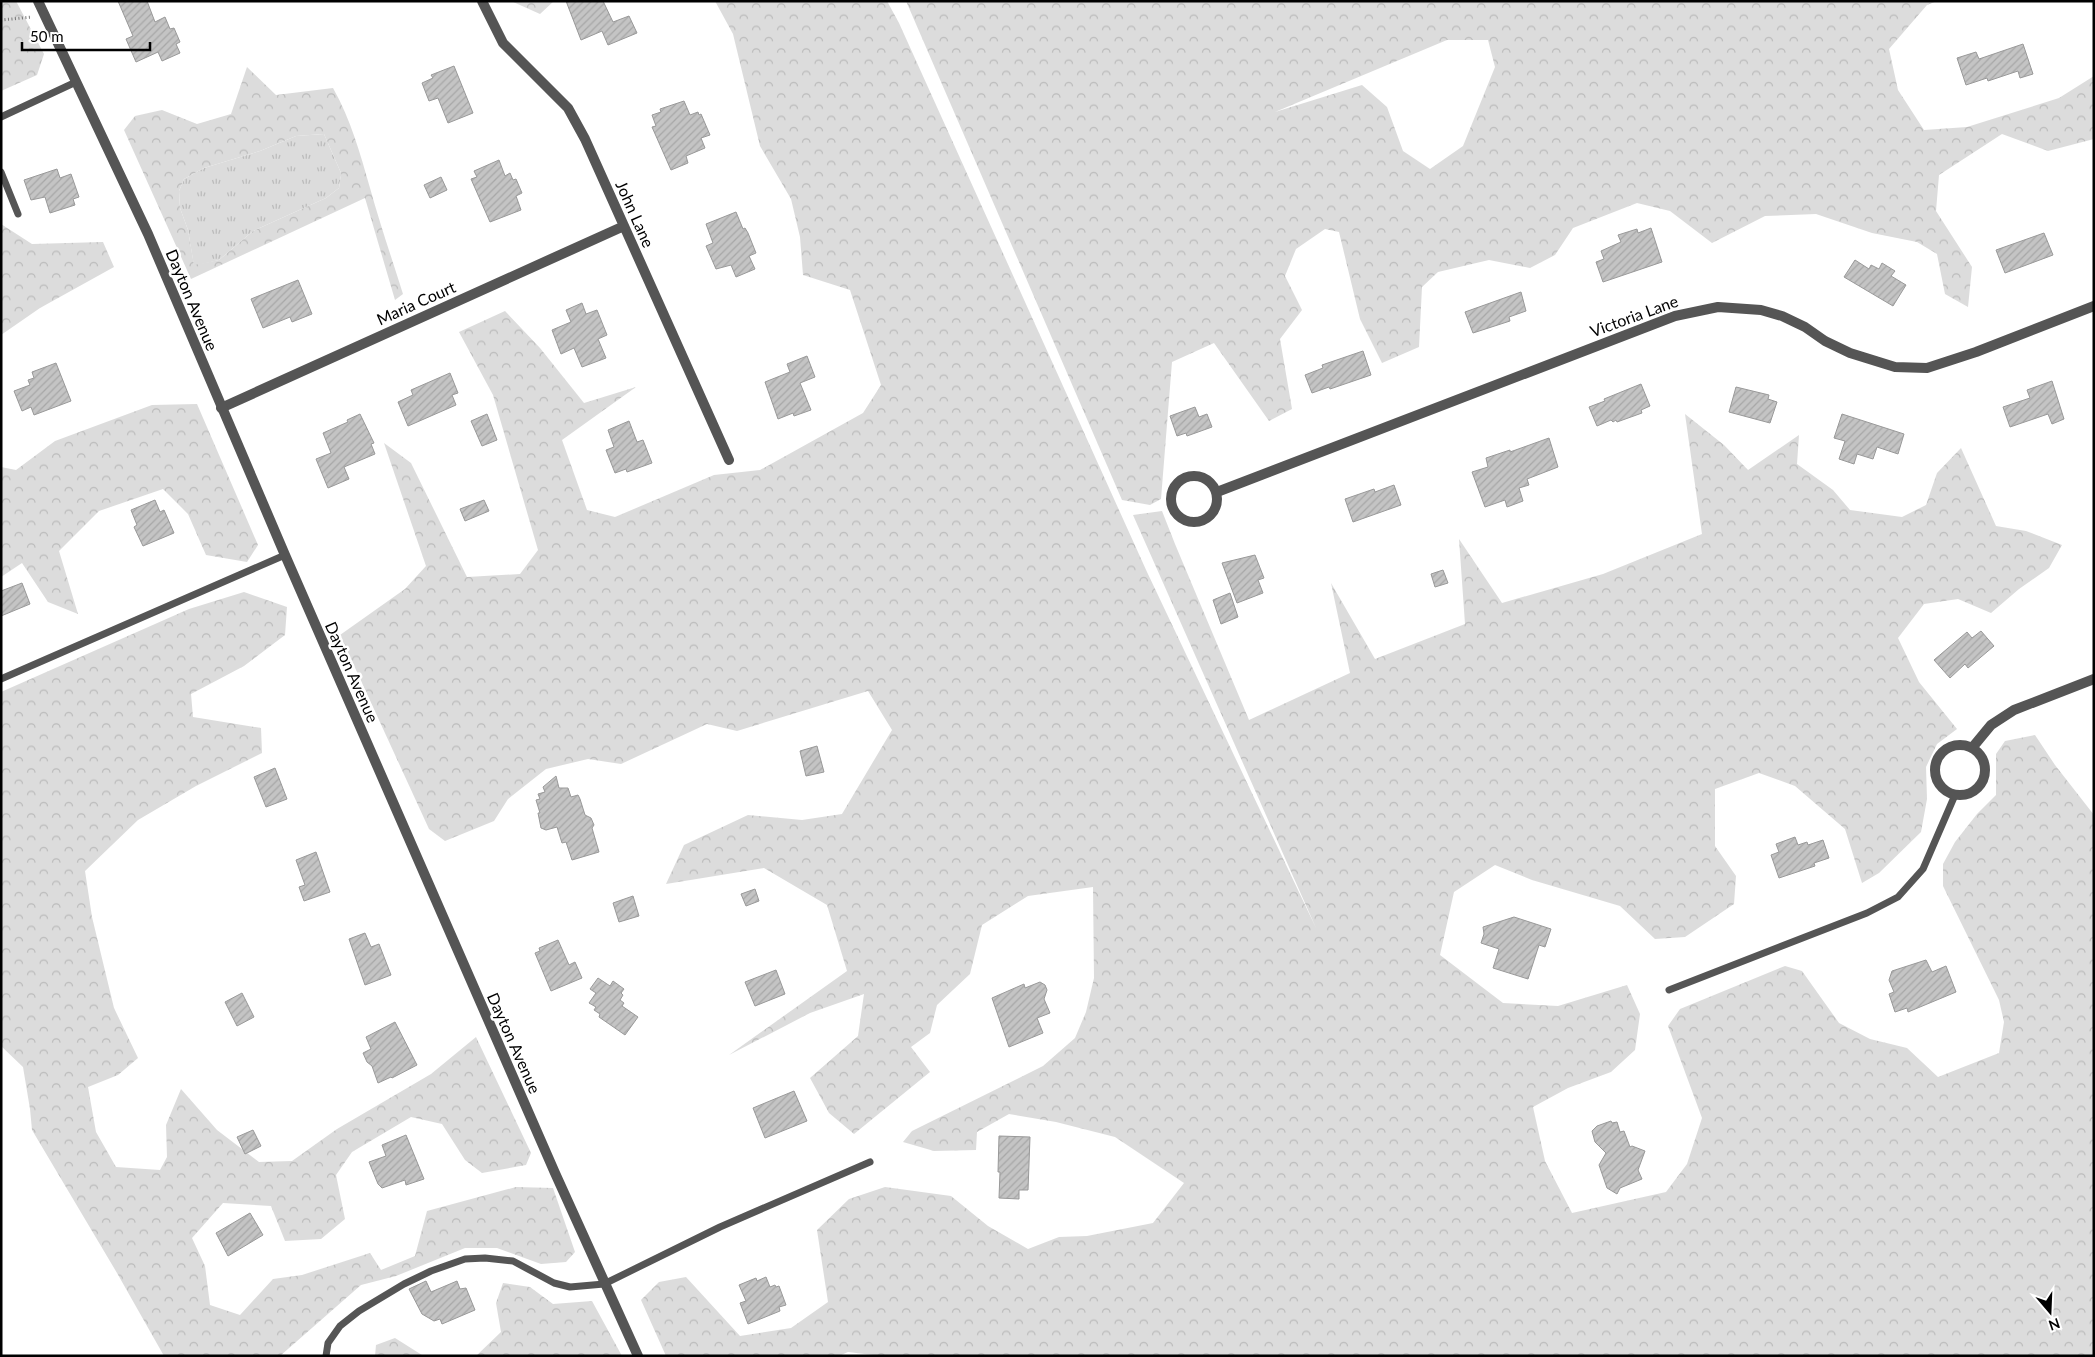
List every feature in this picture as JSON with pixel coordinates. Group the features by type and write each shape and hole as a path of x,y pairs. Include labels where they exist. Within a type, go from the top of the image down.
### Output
{"street":[{"name":"Dayton Avenue","path":"38,1 148,234 221,408 604,1284 638,1356"},
{"name":"John Lane","path":"482,1 503,43 568,108 585,138 729,460"},
{"name":"Maria Court","path":"221,408 624,226"},
{"name":"Victoria Lane","path":"1216,492 1674,316 1718,307 1762,310 1782,316 1805,327 1825,341 1850,352 1895,367 1927,368 1976,352 2094,306"},
{"path":"1192,476 1207,480 1216,492 1216,507 1201,522 1186,521 1180,518 1171,505 1170,497 1177,482 1192,476"},
{"path":"1972,748 1991,725 2014,710 2094,679"},
{"path":"1964,745 1972,748 1983,760 1984,776 1975,790 1968,794 1955,794 1944,790 1935,777 1936,760 1948,748 1964,745"}],"lane":[{"path":"1,117 76,82"},
{"path":"1,172 18,214"},
{"path":"1,679 285,554"},
{"path":"1669,990 1867,913 1898,897 1923,868 1955,794"},
{"path":"326,1356 328,1343 336,1332 359,1311 404,1284 431,1271 464,1259 485,1258 513,1261 554,1283 570,1287 604,1284 720,1227 870,1162"}],"path":[{"path":"1,20 32,17"}],"green space":[{"path":"1,1 16,1 44,54 37,75 1,91"},
{"path":"511,1 554,1 540,14"},
{"path":"715,1 887,1 899,23 1147,572 1316,928 1133,515 1162,511 1249,720 1350,673 1331,583 1375,659 1465,624 1459,539 1502,603 1603,574 1702,534 1685,414 1724,445 1748,470 1799,435 1797,464 1833,490 1850,510 1902,517 1926,505 1937,473 1961,448 1996,526 2026,531 2062,545 2049,568 2019,589 1991,613 1958,599 1924,604 1898,638 1919,682 1957,729 1937,744 1926,767 1927,799 1921,832 1879,873 1862,883 1845,829 1795,786 1759,773 1715,789 1715,846 1736,876 1734,904 1685,937 1655,939 1620,906 1532,880 1495,865 1454,892 1440,955 1503,1003 1558,1006 1627,985 1640,1014 1635,1050 1611,1072 1568,1088 1533,1107 1545,1161 1572,1213 1666,1192 1687,1164 1702,1118 1668,1026 1680,1009 1785,966 1802,971 1839,1023 1870,1039 1907,1048 1938,1077 1999,1053 2004,1022 1999,1000 1943,886 1943,864 1955,842 1977,814 1996,795 1996,754 2005,741 2035,735 2055,765 2094,815 2094,1356 881,1356 848,1352 839,1356 666,1356 641,1300 659,1282 686,1277 740,1336 791,1328 828,1302 817,1230 849,1199 885,1187 951,1196 988,1226 1028,1249 1059,1237 1087,1236 1153,1223 1184,1183 1115,1137 1056,1122 1009,1114 977,1132 976,1150 934,1151 903,1142 912,1131 1043,1066 1075,1038 1086,1012 1094,978 1093,887 1028,896 982,925 970,974 937,1005 930,1033 911,1047 930,1072 854,1134 829,1113 810,1078 858,1036 864,994 810,1013 729,1055 847,971 827,905 764,868 666,884 684,845 748,815 802,820 842,814 892,730 868,691 737,731 707,724 621,764 588,759 546,769 508,799 494,821 445,841 429,829 340,635 405,589 426,566 384,443 411,463 467,577 520,574 538,550 493,395 459,332 505,311 540,348 584,403 636,387 562,440 587,510 615,517 714,475 760,470 863,413 881,385 850,290 803,275 800,237 791,199 760,146 733,34"},
{"path":"906,1 1937,1 1927,5 1889,49 1898,90 1924,130 1967,127 2059,98 2094,76 2094,139 2048,151 2002,134 1939,175 1936,211 1972,267 1968,307 1945,294 1937,254 1917,242 1872,233 1816,214 1765,216 1712,243 1670,211 1637,203 1573,228 1555,255 1530,268 1489,260 1438,272 1422,287 1419,347 1382,363 1360,319 1339,232 1325,229 1296,249 1285,276 1302,310 1280,339 1292,409 1269,421 1214,343 1172,362 1161,499 1150,505 1122,500","holes":["1447,40 1488,40 1495,67 1463,146 1430,169 1403,151 1387,107 1362,85 1275,112"]},
{"path":"247,67 276,95 333,88 345,112 363,162 403,294 395,300 365,198 191,279 124,130 135,116 162,110 197,124 231,114","holes":["324,134 341,173 339,188 326,198 253,231 219,260 194,265 188,230 180,208 179,191 184,179 204,168 260,151 296,136"]},
{"path":"324,134 341,173 339,188 326,198 253,231 219,260 194,266 188,230 180,208 179,191 184,179 204,168 260,151 296,136"},
{"path":"1,224 32,244 103,242 114,267 40,308 1,335"},
{"path":"197,404 258,545 247,562 206,555 188,514 163,489 99,511 59,551 78,614 48,602 22,563 1,577 1,467 16,470 55,441 152,405"},
{"path":"244,592 287,607 285,635 244,666 191,694 193,717 261,728 262,753 196,786 138,820 85,871 92,917 114,1008 138,1058 118,1075 88,1087 96,1132 116,1167 160,1170 167,1157 166,1125 181,1089 217,1130 259,1162 292,1161 337,1129 431,1074 476,1037 531,1153 526,1165 482,1173 465,1160 442,1124 411,1117 352,1152 336,1175 345,1219 321,1239 285,1241 271,1206 223,1203 192,1238 205,1266 210,1305 240,1315 273,1279 302,1275 370,1253 381,1270 415,1256 427,1211 516,1187 553,1188 575,1252 566,1262 541,1264 497,1248 465,1248 396,1276 361,1285 280,1356 164,1356 32,1130 23,1067 1,1046 1,692 189,609"},
{"path":"503,1283 530,1287 553,1304 592,1301 622,1356 476,1356 501,1332 496,1303"},
{"path":"395,1338 424,1356 375,1356 376,1345"}],"building":[{"path":"118,1 147,1 155,22 165,17 170,29 174,28 180,42 176,44 180,53 162,61 158,52 136,62 126,39 133,36"},
{"path":"566,1 603,1 613,22 629,16 637,33 608,45 602,31 581,40"},
{"path":"2023,44 2033,74 2020,78 2018,71 1988,81 1987,78 1966,85 1957,58 1976,52 1979,59"},
{"path":"454,66 473,113 448,123 438,98 429,101 422,83 433,78 431,75"},
{"path":"684,101 690,115 698,112 699,115 701,114 710,135 701,138 705,148 686,156 688,163 671,170 652,127 656,126 652,115 661,112 660,109"},
{"path":"499,160 505,176 510,173 513,180 516,179 522,193 516,196 521,210 490,222 471,179 477,177 474,171"},
{"path":"57,169 60,178 71,174 79,197 73,199 75,205 50,213 45,197 31,200 24,180"},
{"path":"441,177 447,190 430,198 424,185"},
{"path":"736,212 743,229 745,228 748,233 756,253 749,256 755,269 736,277 731,265 716,269 706,246 713,243 706,224"},
{"path":"1651,228 1662,262 1603,282 1596,262 1604,259 1601,251 1621,242 1618,235 1637,229 1638,233"},
{"path":"2044,233 2053,255 2005,273 1996,250"},
{"path":"1855,260 1869,269 1871,265 1879,269 1882,263 1895,271 1891,276 1906,285 1893,306 1844,277"},
{"path":"298,280 312,314 292,322 290,317 263,328 251,299"},
{"path":"1521,292 1526,311 1509,317 1510,321 1473,333 1465,312"},
{"path":"582,303 586,314 597,310 607,335 598,339 606,358 582,367 574,348 561,354 552,330 571,322 566,310"},
{"path":"1363,351 1371,375 1312,393 1305,375 1323,368 1322,365"},
{"path":"807,356 815,377 800,383 811,410 794,416 793,413 778,419 765,382 790,372 787,364"},
{"path":"56,363 71,401 34,415 31,407 22,411 14,391 30,385 28,380 34,378 32,372"},
{"path":"450,373 458,393 452,395 456,405 408,426 398,402 413,395 411,390"},
{"path":"2052,381 2064,419 2052,424 2048,414 2010,427 2003,407 2030,398 2027,390"},
{"path":"1641,384 1650,406 1641,410 1642,413 1617,422 1616,420 1613,422 1611,420 1597,426 1589,407"},
{"path":"1736,387 1769,395 1768,399 1777,402 1770,423 1729,412"},
{"path":"1195,407 1199,417 1207,414 1212,427 1187,436 1186,433 1177,436 1170,416"},
{"path":"360,414 374,443 371,444 375,454 344,467 349,479 328,488 316,459 331,453 323,433 348,422 347,420"},
{"path":"487,414 497,440 482,446 471,421"},
{"path":"1842,414 1904,434 1898,454 1877,447 1873,459 1857,454 1854,464 1839,459 1845,441 1834,438"},
{"path":"629,421 637,442 643,440 652,463 627,472 626,469 615,473 606,450 614,447 608,430"},
{"path":"1549,438 1558,467 1527,479 1529,485 1519,488 1523,501 1507,507 1505,500 1485,507 1472,472 1488,467 1486,458 1510,450 1510,452"},
{"path":"1394,485 1401,505 1353,522 1345,499 1374,489 1375,492"},
{"path":"155,500 160,512 164,510 174,533 143,546 134,527 137,525 131,510"},
{"path":"484,500 489,511 465,521 460,509"},
{"path":"1255,555 1264,578 1258,580 1263,593 1237,603 1222,563"},
{"path":"1443,570 1448,583 1435,587 1431,574"},
{"path":"22,583 30,604 1,616 1,591"},
{"path":"1230,593 1238,617 1221,624 1213,600"},
{"path":"1981,631 1994,646 1968,668 1965,664 1950,678 1934,660 1967,632 1972,638"},
{"path":"817,746 824,772 806,776 800,751"},
{"path":"275,768 287,799 266,807 254,777"},
{"path":"556,776 559,788 568,788 571,797 578,795 585,815 591,818 594,825 592,828 599,852 572,860 566,842 562,843 557,827 546,830 541,828 538,813 540,813 536,800 540,799 538,794 545,792 543,787"},
{"path":"1795,837 1798,845 1807,842 1808,845 1823,840 1829,858 1814,863 1815,866 1779,878 1771,855 1779,852 1776,844"},
{"path":"316,852 330,892 304,901 299,887 305,885 296,860"},
{"path":"755,889 759,901 746,906 741,894"},
{"path":"633,896 639,916 619,922 613,903"},
{"path":"1514,917 1551,929 1545,947 1539,945 1528,979 1493,968 1499,949 1481,943 1484,934 1483,927"},
{"path":"365,933 371,947 379,944 391,975 365,985 349,939"},
{"path":"558,940 569,965 575,962 582,978 551,991 535,953 540,951 539,948"},
{"path":"1926,960 1932,972 1946,966 1956,992 1908,1012 1907,1008 1895,1012 1889,994 1894,992 1889,980 1892,971"},
{"path":"776,970 785,994 755,1006 745,982"},
{"path":"598,978 610,986 613,981 624,989 620,1000 624,1003 622,1006 638,1017 625,1035 599,1017 600,1014 594,1010 596,1007 589,1003 596,993 590,989"},
{"path":"1040,982 1045,985 1047,990 1044,999 1050,1013 1037,1018 1043,1033 1009,1047 992,998 1024,984 1025,988"},
{"path":"242,993 254,1017 237,1026 225,1002"},
{"path":"395,1022 417,1065 378,1083 372,1066 367,1062 363,1053 371,1049 366,1037"},
{"path":"794,1091 807,1121 765,1138 753,1108"},
{"path":"1611,1121 1612,1123 1617,1122 1620,1132 1624,1131 1630,1147 1645,1151 1638,1170 1642,1179 1620,1188 1617,1194 1607,1188 1599,1165 1606,1153 1595,1142 1592,1131 1597,1126"},
{"path":"253,1130 261,1146 245,1154 237,1137"},
{"path":"406,1135 424,1179 406,1185 405,1180 382,1188 378,1184 369,1162 386,1156 382,1145"},
{"path":"999,1136 1030,1137 1028,1190 1019,1190 1019,1199 999,1198"},
{"path":"250,1213 263,1235 228,1256 216,1233"},
{"path":"766,1277 770,1287 779,1286 786,1305 779,1307 780,1311 748,1324 740,1303 746,1301 739,1285 756,1278 757,1281"},
{"path":"426,1281 431,1292 457,1281 460,1289 466,1288 475,1310 442,1324 440,1319 434,1321 422,1314 409,1289"}]}
